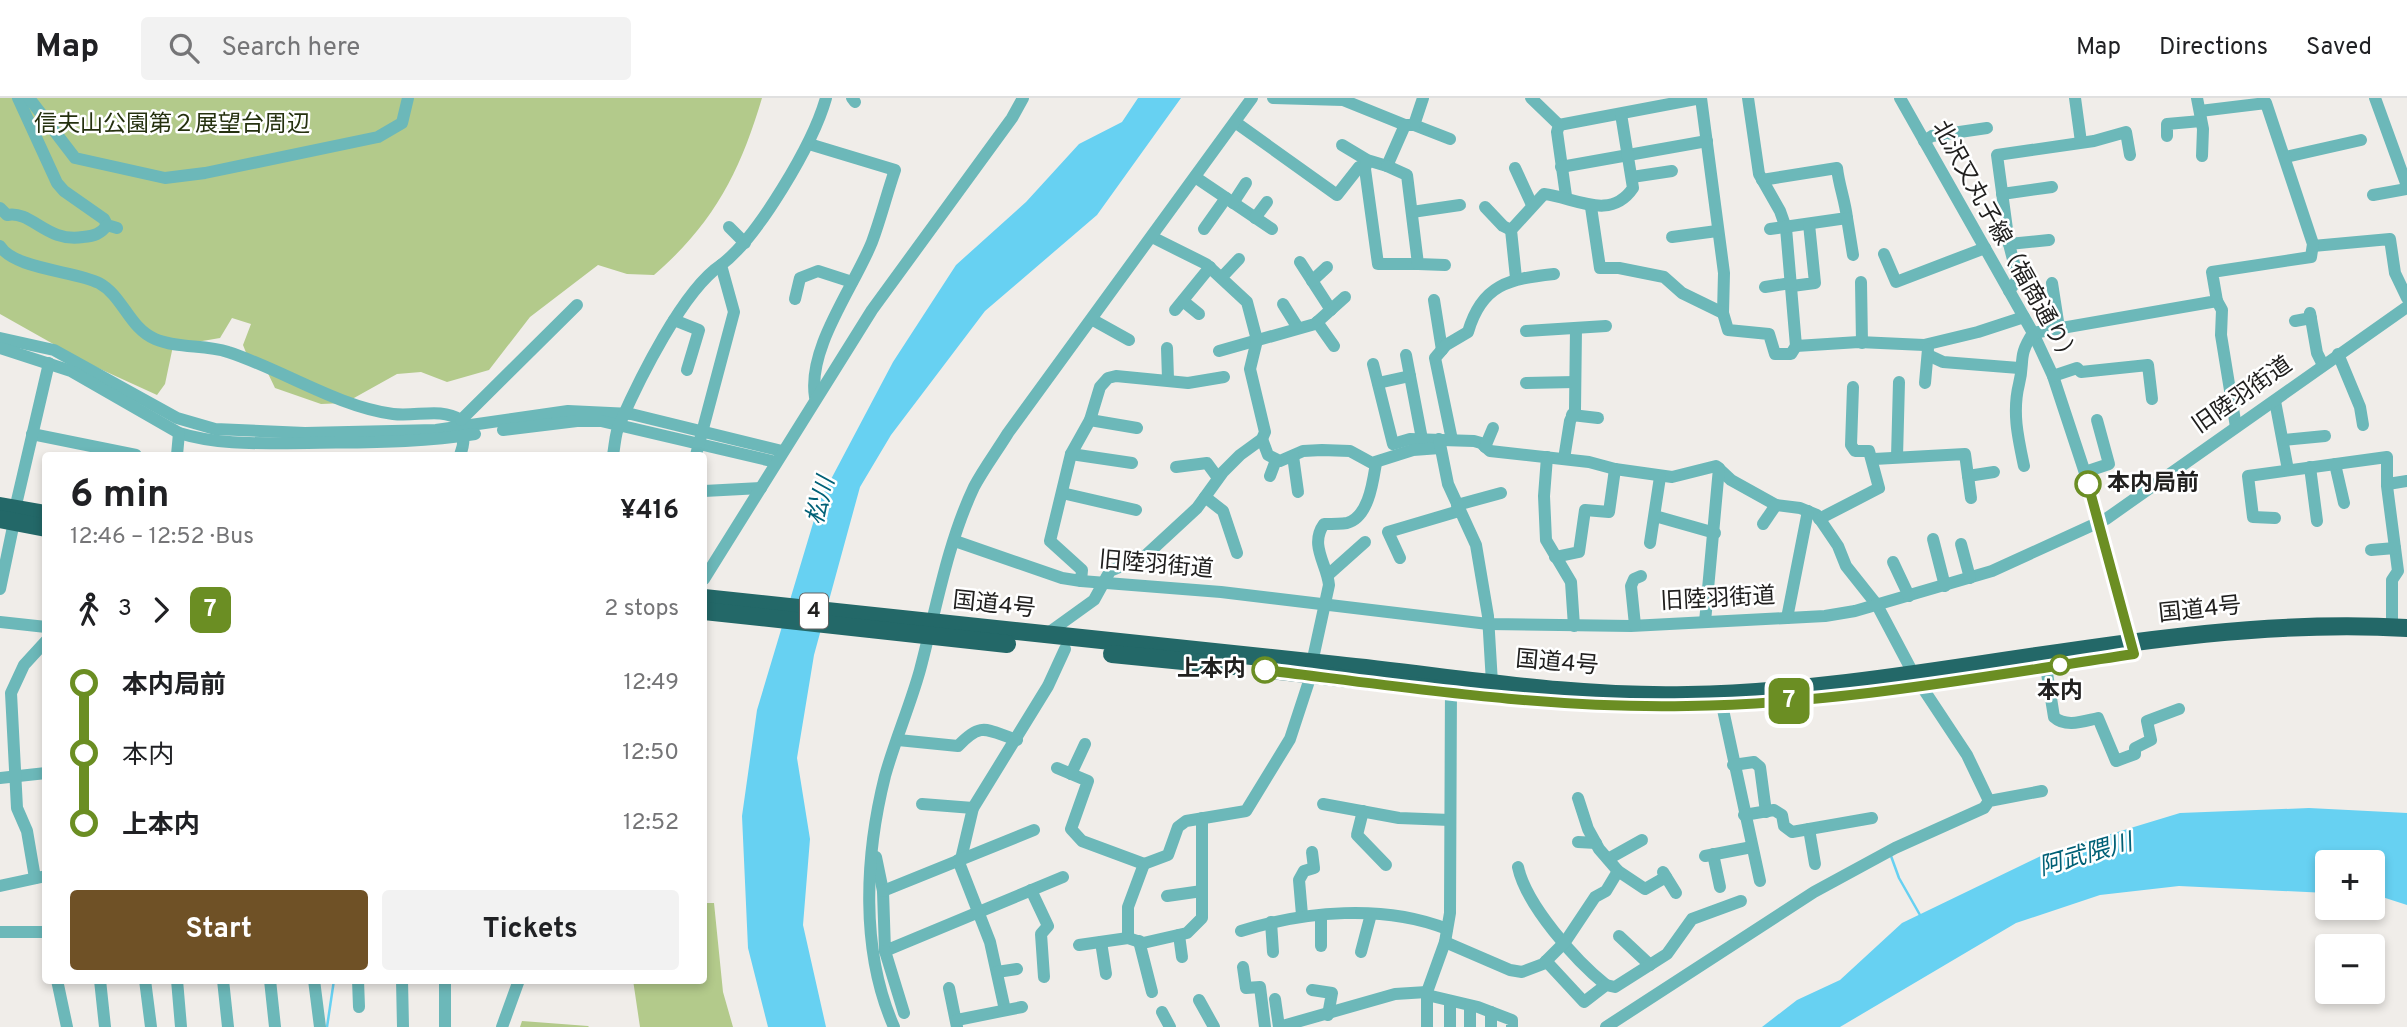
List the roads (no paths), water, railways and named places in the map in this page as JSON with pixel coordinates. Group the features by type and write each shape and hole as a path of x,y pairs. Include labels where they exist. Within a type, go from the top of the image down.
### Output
{"highway":[{"path":"7,514 42,514"},
{"path":"7,514 42,527"},
{"name":"国道4号","path":"707,598 1065,649 1311,669"},
{"name":"国道4号","path":"707,611 926,630 1043,636 1610,705 1722,705 1821,698 1917,679 2298,627 2399,628"},
{"name":"国道4号","path":"1451,684 1492,682 1592,692 1683,695 1791,690 2046,667 2133,649 2275,639 2407,638"}],"street":[{"path":"0,228 3,211 15,214 51,234 71,239 96,235 112,227 57,183 18,98"},
{"path":"29,98 75,158 144,174 179,178 378,137 402,122 408,98"},
{"path":"614,452 623,419 674,320 705,276 745,243 809,144 825,98"},
{"path":"707,574 779,456 802,427 815,397 872,310 1012,118 1023,98"},
{"path":"894,1027 874,954 869,888 876,821 886,774 898,740 926,630 955,541 981,476 1008,433 1093,320 1252,98"},
{"path":"1273,98 1360,102 1410,125 1450,139"},
{"path":"1387,166 1423,98"},
{"path":"1531,98 1559,125"},
{"path":"1559,125 1621,114 1639,104 1701,98 1724,273 1723,313 1728,330 1769,334 1775,354 1791,354 1796,346 1786,228 1780,211 1762,180 1748,98"},
{"name":"北沢又丸子線（福商通り）","path":"1900,98 2033,332 2053,376 2085,472 2133,649"},
{"path":"1909,114 1914,108 1912,98"},
{"path":"2075,98 2081,142"},
{"path":"2373,195 2406,182 2375,98"},
{"path":"2167,136 2167,124 2200,110 2266,103 2287,157 2313,246 2311,257 2213,272 2217,301 2222,310 2221,335 2236,427"},
{"path":"2200,110 2202,156"},
{"path":"1516,278 1511,230 1544,194 1566,196 1591,206 1620,201 1633,188 1621,114"},
{"path":"1236,122 1337,195 1359,167 1366,163"},
{"path":"1559,125 1557,132 1566,196"},
{"path":"1924,141 1932,136 1987,128"},
{"path":"2009,291 2018,279 2009,244 1997,155 2126,132 2130,155"},
{"path":"2287,157 2361,140"},
{"path":"1561,167 1707,141"},
{"path":"809,144 895,170 871,242 816,368 815,397"},
{"path":"1342,145 1366,163 1387,166 1407,175 1418,264"},
{"path":"1366,163 1378,264 1445,265"},
{"path":"1514,168 1532,205"},
{"path":"1762,180 1837,168 1853,255"},
{"path":"1632,177 1672,171"},
{"path":"1195,177 1272,229"},
{"path":"1204,229 1246,183"},
{"path":"2002,194 2052,187"},
{"path":"1255,218 1267,202"},
{"path":"1412,212 1460,205"},
{"path":"1591,206 1600,268 1619,268 1664,277 1682,293 1723,313"},
{"path":"1485,207 1503,226 1511,230"},
{"path":"1770,229 1847,218"},
{"path":"1765,287 1815,283 1808,224"},
{"path":"729,227 745,243"},
{"path":"1672,237 1717,231"},
{"path":"1152,237 1210,267 1248,302 1257,340 1250,369 1258,410 1265,428 1262,439 1268,455 1276,460 1310,450 1350,451 1363,460 1376,463 1444,442"},
{"path":"2313,246 2390,239 2395,273 2407,298"},
{"path":"2009,244 2049,240"},
{"path":"0,246 19,259 99,283 115,297 134,324 155,339 186,347 225,351 353,403 393,414 440,412 463,428"},
{"path":"1884,254 1896,282 1985,248"},
{"path":"1222,277 1239,259"},
{"path":"1300,262 1331,310"},
{"path":"698,444 734,312 721,265"},
{"path":"1199,314 1179,306 1210,267"},
{"path":"1312,281 1327,267"},
{"path":"795,299 800,278 818,271 852,282"},
{"path":"1492,682 1488,624 1476,545 1448,484 1435,358 1468,332 1480,302 1516,278 1554,274"},
{"path":"1861,282 1861,342"},
{"path":"2052,283 2059,328"},
{"path":"1219,351 1317,322 1345,297"},
{"path":"1434,300 1442,350"},
{"path":"2024,466 2016,428 2019,368 2020,354 2033,332 2217,301"},
{"path":"0,348 49,363 96,384 179,433 236,449 319,449 414,442 463,428 577,304"},
{"path":"1283,304 1298,328"},
{"name":"旧陸羽街道","path":"955,541 1062,578 1081,581 1324,604 1488,624 1635,625 1825,616 1877,605 1970,578 2044,549 2098,522 2407,307"},
{"path":"2295,321 2310,315 2317,353 2323,365"},
{"path":"1796,346 1861,342 1928,349 2024,317"},
{"path":"674,320 699,330 687,370"},
{"path":"1093,320 1129,340"},
{"path":"1317,322 1334,346"},
{"path":"1526,331 1606,326"},
{"path":"1564,459 1573,415 1576,328"},
{"path":"0,338 61,353 177,418 215,429 305,433 623,419 698,444 779,456"},
{"path":"1167,348 1168,379"},
{"path":"1928,349 1943,362 2019,368"},
{"path":"1926,383 1925,360 1928,349"},
{"path":"2339,354 2360,407 2363,425"},
{"path":"1406,355 1422,439"},
{"path":"0,589 7,514 32,434 49,363"},
{"path":"1373,364 1393,444 1422,439 1444,442 1474,441 1490,451 1521,457 1598,463 1615,470 1660,477 1672,477 1710,467 1719,468 1731,480 1776,505 1808,510 1819,519 1838,546 1846,566 1877,605 1917,679 1966,755 1989,801"},
{"path":"2053,376 2077,368 2081,372 2148,365 2152,399"},
{"path":"1378,383 1410,376"},
{"path":"1081,581 1082,570 1050,541 1071,454 1090,420 1095,398 1108,378 1168,379 1188,383 1224,377"},
{"path":"1526,383 1575,382"},
{"path":"1897,457 1899,382"},
{"path":"1819,519 1879,488 1874,459 1869,451 1855,451 1851,445 1853,387"},
{"path":"2275,401 2288,470"},
{"path":"1573,415 1598,418"},
{"path":"1090,420 1137,428"},
{"path":"2085,472 2109,464 2097,420"},
{"path":"460,452 463,428"},
{"path":"1485,447 1493,428"},
{"path":"177,452 179,433"},
{"path":"32,434 121,452"},
{"path":"2283,440 2325,436"},
{"path":"1043,636 1094,600 1110,571 1144,557 1205,497 1218,478 1240,455 1262,439"},
{"path":"1071,454 1132,463"},
{"path":"1874,459 1965,454 1971,498"},
{"path":"1293,456 1298,492"},
{"path":"1547,457 1546,540 1571,582 1574,626"},
{"path":"2275,518 2253,517 2248,476 2387,457 2398,571 2392,580 2399,628"},
{"path":"1270,476 1276,460"},
{"path":"1176,467 1207,463 1218,478"},
{"path":"1057,768 1088,781 1071,830 1082,841 1144,864 1168,855 1181,824 1194,818 1246,811 1290,739 1311,669 1328,575 1319,557 1318,533 1324,524 1356,519 1368,499 1376,463"},
{"path":"2335,464 2344,503"},
{"path":"2310,467 2317,521"},
{"path":"1705,622 1719,468"},
{"path":"1555,557 1579,552 1585,510 1609,512 1615,470"},
{"path":"1968,476 1994,472"},
{"path":"1650,543 1660,477"},
{"path":"2388,484 2407,481"},
{"path":"707,491 761,488"},
{"path":"1062,493 1136,510"},
{"path":"1400,558 1388,533 1502,493"},
{"path":"1205,497 1223,511 1237,553"},
{"path":"1763,524 1776,505"},
{"path":"1787,618 1808,510"},
{"path":"1655,516 1715,533"},
{"path":"1933,539 1945,586"},
{"path":"1328,575 1365,541"},
{"path":"1961,544 1970,578"},
{"path":"2371,551 2395,548"},
{"path":"1893,562 1909,596"},
{"path":"1635,625 1632,586 1634,579 1641,576"},
{"path":"0,622 42,627"},
{"path":"0,886 25,883 40,877 27,831 17,808 11,694 24,665 42,645"},
{"path":"1005,1010 990,942 959,860 973,807 1017,740 1048,686 1065,649"},
{"path":"2046,667 2054,717 2060,722 2071,723 2098,718 2116,761 2135,754 2134,748 2151,740 2147,721 2179,709"},
{"path":"1427,1027 1427,994 1446,935 1451,896 1448,855 1451,684"},
{"path":"1722,705 1760,881"},
{"path":"898,740 958,746 968,733 984,729 1017,740"},
{"path":"1071,774 1086,744"},
{"path":"1733,765 1754,762 1760,767 1766,811"},
{"path":"0,778 42,774"},
{"path":"1606,1027 1814,892 1895,848 1984,808 1989,801 2042,791"},
{"path":"1578,798 1596,843 1618,871 1645,889 1665,874 1676,893"},
{"path":"922,804 973,807"},
{"path":"1323,804 1399,818 1450,820"},
{"path":"1744,815 1774,810 1782,815 1784,826 1792,832 1872,818"},
{"path":"1363,811 1357,835 1386,865"},
{"path":"1079,945 1179,935 1187,933 1202,918 1202,818"},
{"path":"1809,829 1815,864"},
{"path":"883,891 1034,830"},
{"path":"1608,859 1642,840"},
{"path":"1578,842 1596,843"},
{"path":"1720,887 1709,855 1752,847"},
{"path":"874,850 883,891 885,951 904,1013"},
{"path":"1302,915 1299,880 1304,871 1314,868 1312,852"},
{"path":"1144,864 1128,907 1133,940 1152,992"},
{"path":"1518,867 1521,881 1565,943 1606,985 1615,987 1667,954 1692,919 1741,901"},
{"path":"1241,931 1302,915 1413,916 1510,970 1522,972 1546,961 1565,943 1595,897 1606,891 1618,871"},
{"path":"885,951 1063,877"},
{"path":"1031,890 1048,926 1041,934 1044,976"},
{"path":"1167,896 1202,891"},
{"path":"1361,952 1371,914"},
{"path":"1321,915 1321,946"},
{"path":"1271,922 1273,952"},
{"path":"0,932 42,932"},
{"path":"1179,935 1182,957"},
{"path":"1619,936 1650,965"},
{"path":"1101,942 1106,974"},
{"path":"1546,961 1584,1002 1606,985"},
{"path":"1243,967 1246,988 1260,987 1265,1027"},
{"path":"997,972 1017,969"},
{"path":"58,984 67,1027"},
{"path":"100,984 105,1027"},
{"path":"146,984 151,1027"},
{"path":"177,984 181,1027"},
{"path":"223,984 228,1027"},
{"path":"270,984 275,1027"},
{"path":"315,984 320,1027"},
{"path":"358,984 359,1007"},
{"path":"402,984 403,1027"},
{"path":"445,984 445,1027"},
{"path":"502,1027 518,984"},
{"path":"949,988 957,1023 1022,1007"},
{"path":"1312,990 1332,993 1328,1015"},
{"path":"1275,999 1279,1027 1395,994 1427,994 1470,1006 1512,1020 1512,1027"},
{"path":"1199,1000 1214,1027"},
{"path":"1450,1001 1450,1027"},
{"path":"1470,1006 1470,1027"},
{"path":"1162,1012 1170,1027"},
{"path":"1491,1012 1491,1027"}],"water":[{"name":"松川","path":"1138,98 1181,98 1097,215 985,311 891,435 860,487 814,655 797,758 810,839 803,925 826,1027 768,1027 748,948 742,816 757,710 820,500 893,362 956,265 1026,202 1079,144 1122,122"},
{"name":"阿武隈川","path":"2309,808 2407,813 2407,905 2385,898 2385,850 2315,850 2315,892 2179,886 2100,895 2016,923 1840,1027 1762,1027 1797,1000 1840,980 1902,923 2045,854 2180,813"}],"waterway":[{"path":"1891,856 1899,878 1920,915"},
{"path":"327,1027 333,984"}],"place":[{"name":"本内局前","path":"2088,484"},
{"name":"本内","path":"2060,665"},
{"name":"上本内","path":"1265,670"}],"park label":[{"name":"信夫山公園第２展望台周辺","path":"172,125"}]}
